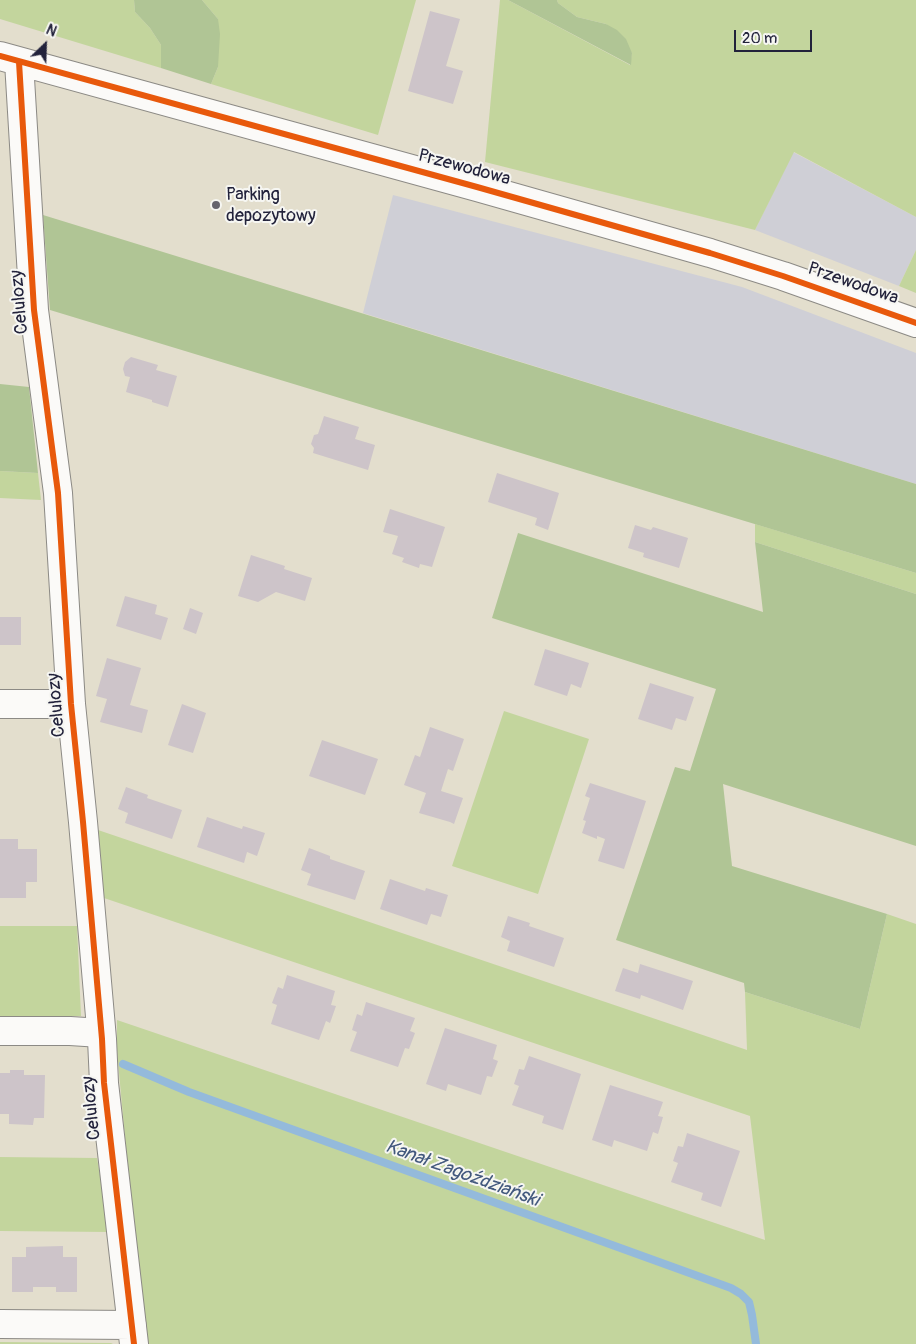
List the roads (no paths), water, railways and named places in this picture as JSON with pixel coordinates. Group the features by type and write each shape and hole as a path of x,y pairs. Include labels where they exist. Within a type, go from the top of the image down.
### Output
{"street":[{"name":"Przewodowa","path":"9,59 468,184 710,254 782,276 916,323"},
{"name":"Celulozy","path":"9,59 34,310 58,493 71,704 83,822 104,1083 133,1335"},
{"path":"0,704 71,704"},
{"path":"0,1031 70,1031 102,1043"},
{"path":"0,1324 133,1335"}],"waterway":[{"name":"Kanał Zagoździański","path":"123,1064 189,1092 731,1288 749,1302 756,1344"}],"place":[{"name":"Parking depozytowy","path":"216,205"}]}
